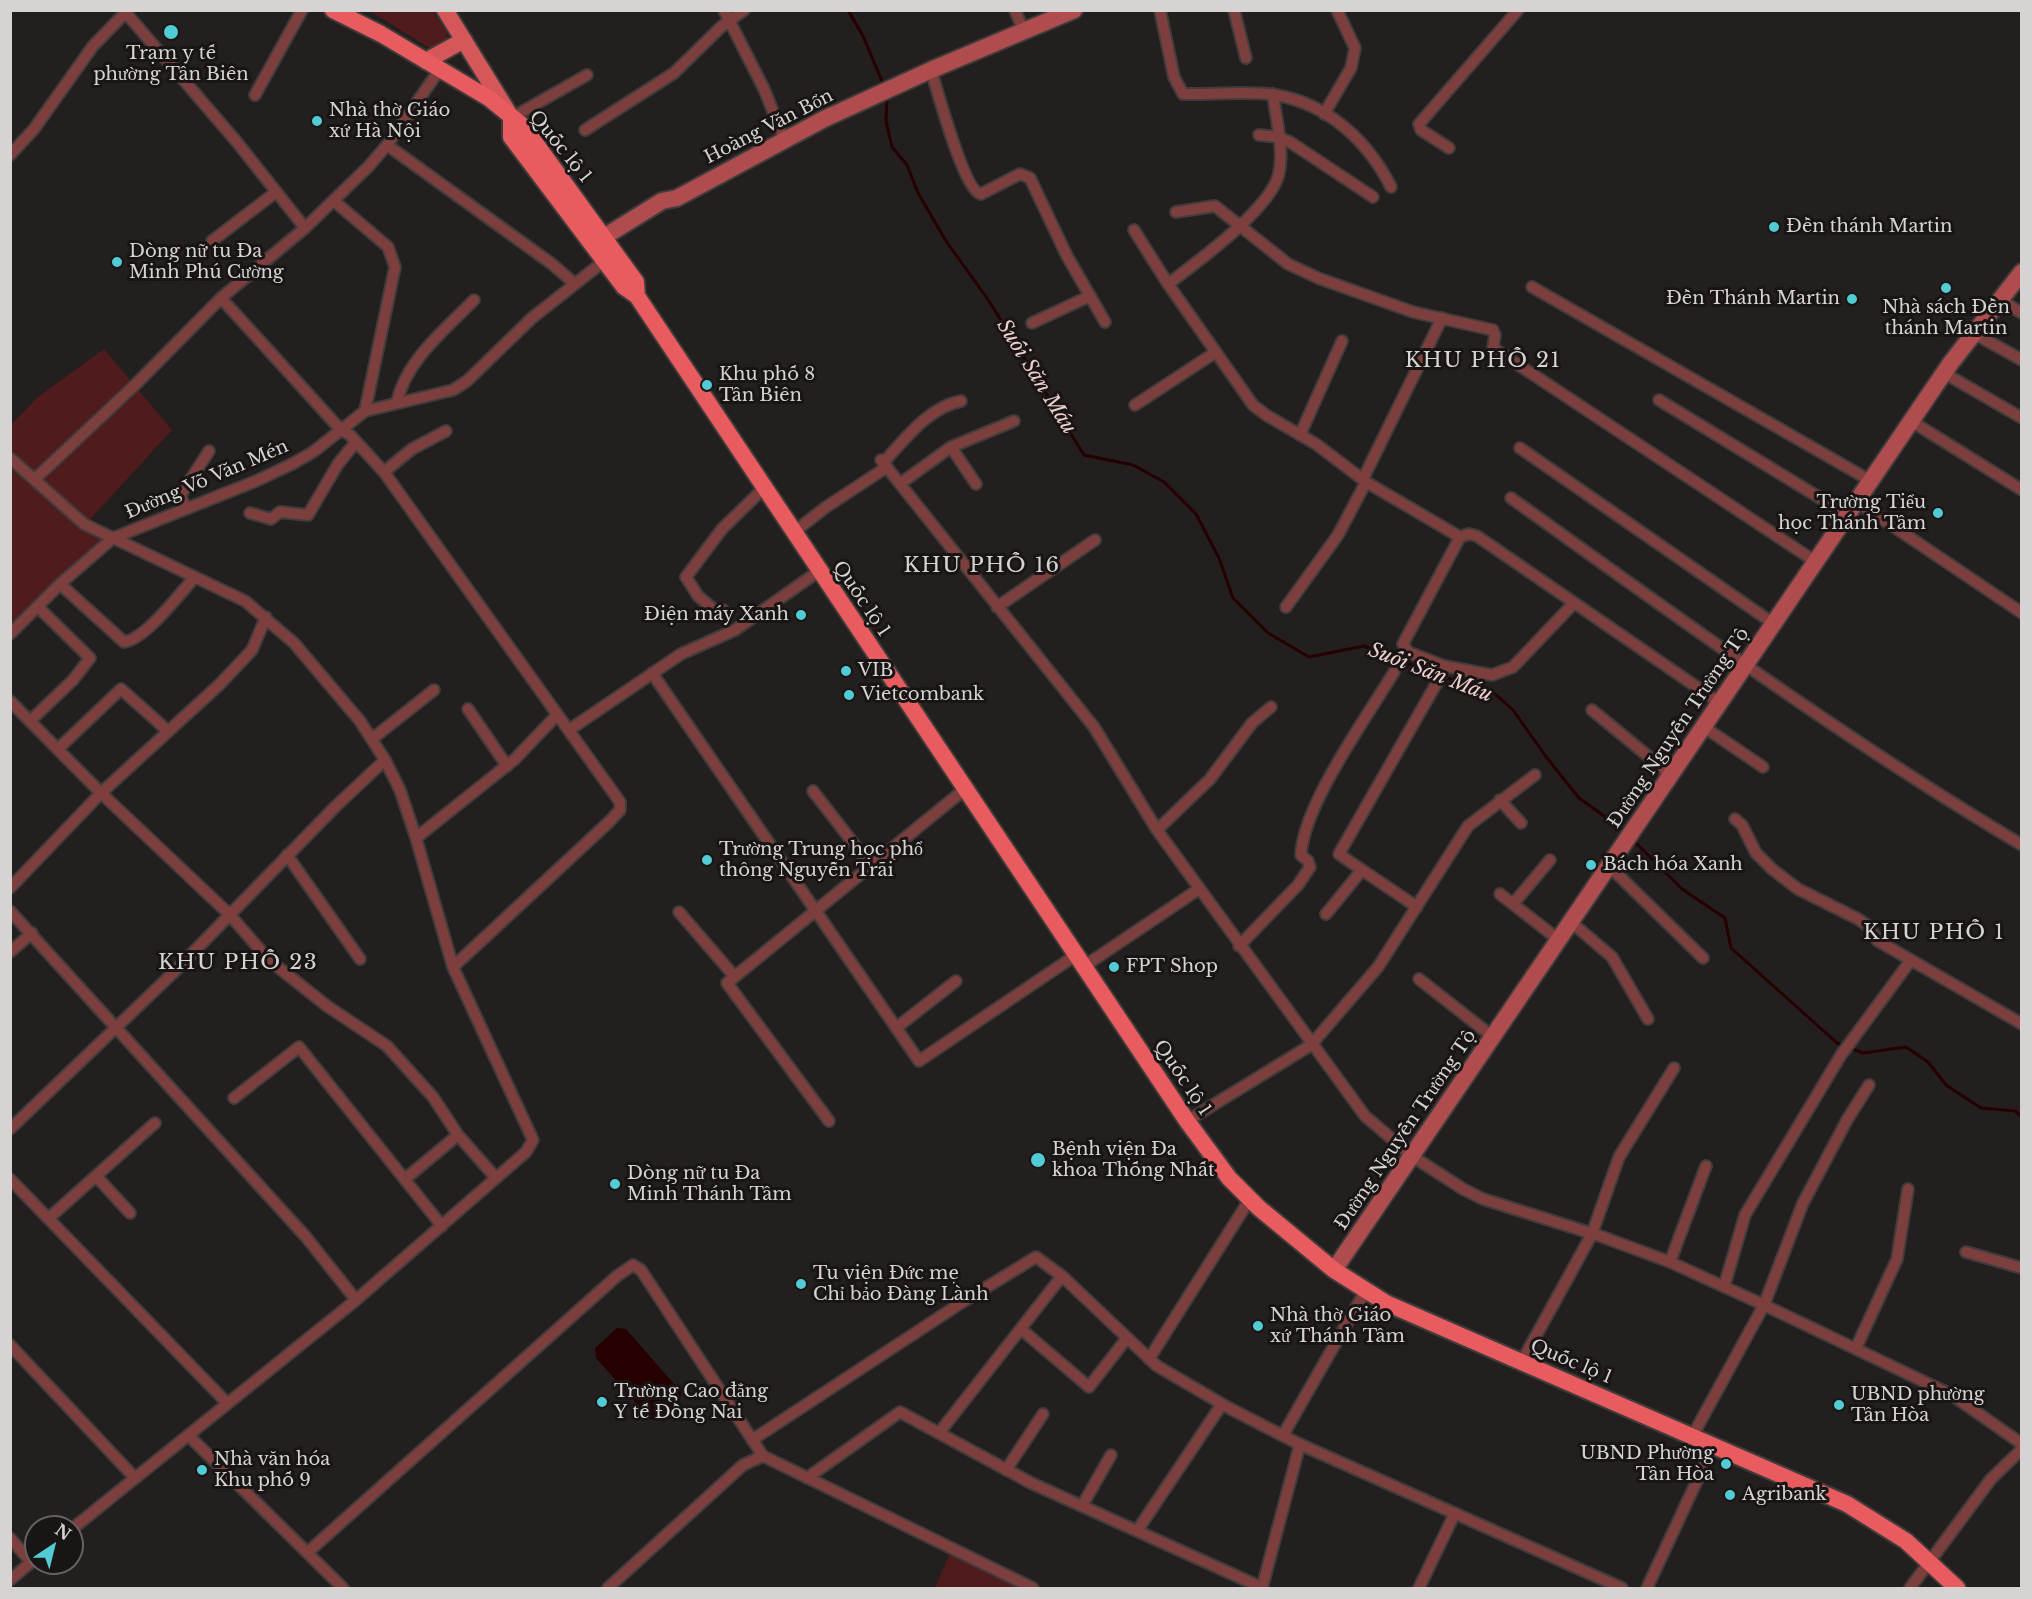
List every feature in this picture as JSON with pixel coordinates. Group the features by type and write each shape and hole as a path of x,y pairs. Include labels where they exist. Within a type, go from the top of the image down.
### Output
{"highway":[{"path":"333,10 381,34 490,99 511,118"},
{"name":"Quốc lộ 1","path":"511,118 511,137 604,248 624,287 637,296 1187,1121 1229,1178 1250,1199 1334,1270 1395,1308 1714,1444 1847,1504 1906,1541 1957,1588"}],"main road":[{"path":"445,10 511,118"},
{"name":"Hoàng Văn Bổn","path":"604,248 662,201 677,198 784,139 931,70 1074,10"},
{"path":"433,65 464,40"},
{"name":"Đường Nguyễn Trường Tộ","path":"1334,1270 1944,373 2022,272"}],"street":[{"path":"255,95 302,10"},
{"path":"585,130 674,73 726,15 744,10"},
{"path":"1015,10 1024,32"},
{"path":"1160,10 1174,77 1183,94 1273,94 1310,105 1349,129 1371,152 1391,187"},
{"path":"1234,10 1246,58"},
{"path":"1324,114 1351,68 1355,48 1337,10"},
{"path":"1449,148 1421,130 1419,124 1518,10"},
{"path":"10,154 34,129 93,46 127,12 305,228"},
{"path":"726,15 764,88 784,139"},
{"path":"34,479 137,383 221,298 334,201 387,145 433,65"},
{"path":"931,70 960,160 973,189 981,194 1020,174 1030,178 1067,256 1105,322"},
{"path":"511,118 587,75"},
{"path":"1168,284 1239,228 1277,181 1280,170 1273,94"},
{"path":"1259,135 1278,136 1372,197"},
{"path":"387,145 552,264 574,283"},
{"path":"212,241 276,192"},
{"path":"334,201 388,247 395,267 365,411"},
{"path":"1176,212 1215,206 1239,228 1288,264 1318,278 1364,296 1493,330 1493,348 1816,562"},
{"path":"1134,230 1168,284 1253,405 1364,481 1460,537"},
{"name":"Đường Võ Văn Mén","path":"10,634 60,584 113,537 256,481 292,464 365,411 453,390 467,381 532,318 574,283 604,248"},
{"path":"1532,287 1871,481"},
{"path":"1032,323 1090,296"},
{"path":"221,298 341,430 356,442 384,472 456,568 620,802 620,810 453,967"},
{"path":"397,402 408,370 474,300"},
{"path":"2000,300 2022,313"},
{"path":"1286,607 1338,535 1442,318"},
{"path":"1973,333 2022,360"},
{"path":"1300,435 1342,341"},
{"path":"1135,405 1216,352"},
{"path":"1944,373 2022,418"},
{"path":"1659,400 1853,509 2022,613"},
{"path":"794,532 884,463 936,411 948,404 961,401"},
{"path":"901,483 951,447 1014,421"},
{"path":"1911,421 2022,489"},
{"path":"384,472 412,449 446,430"},
{"path":"250,513 271,519 280,512 308,515 338,464 356,442"},
{"path":"951,447 976,484"},
{"path":"1520,448 1774,624"},
{"path":"186,508 180,500 182,489 209,451"},
{"path":"10,458 84,524 245,601 294,643 360,722 385,760 400,790 417,838 453,967 533,1140 526,1152 356,1300 84,1519"},
{"path":"884,463 1094,727 1157,830 1239,946 1365,1116 1412,1156 1462,1189 1483,1199 1670,1262 1857,1348 1952,1395 2022,1444"},
{"path":"723,610 717,612 707,606 686,577 722,529 765,486"},
{"path":"1511,498 1746,665 1946,801 2022,845"},
{"path":"1574,603 1513,667 1492,675 1441,673 1408,652 1403,644 1460,537 1469,534 1477,536 1720,703"},
{"path":"997,607 1095,540"},
{"path":"568,730 681,654 735,630 819,571"},
{"path":"60,584 124,642 135,638 147,628 195,577"},
{"path":"30,722 73,680 90,658 38,607"},
{"path":"10,888 101,793 252,650 266,617"},
{"path":"1239,946 1298,885 1310,867 1308,861 1301,855 1301,845 1318,797 1394,672"},
{"path":"652,673 919,1061 1199,889"},
{"path":"1417,907 1339,854 1441,673"},
{"path":"59,748 121,689 168,731"},
{"path":"372,739 434,690"},
{"path":"10,701 101,793 229,914 269,960 327,1006 387,1046 433,1097 458,1135 496,1178"},
{"path":"1157,830 1210,780 1252,723 1271,706"},
{"path":"468,709 507,766"},
{"path":"1592,710 1671,775"},
{"path":"417,838 507,766 557,715"},
{"path":"1704,728 1763,767"},
{"path":"10,1129 117,1028 287,855 385,760"},
{"path":"1187,1121 1311,1045 1378,967 1468,826 1535,775"},
{"path":"829,1121 727,984 965,789"},
{"path":"813,791 871,866"},
{"path":"1500,800 1521,823"},
{"path":"1736,819 1742,825 1756,853 1784,879 1818,900 1858,919 1868,926 1878,941 2022,1024"},
{"path":"287,855 360,959"},
{"path":"1513,904 1550,860"},
{"path":"1609,866 1703,958"},
{"path":"1326,914 1362,870"},
{"path":"1500,894 1559,940"},
{"path":"10,911 306,1237 356,1300"},
{"path":"679,912 735,976"},
{"path":"1571,922 1612,957 1648,1020"},
{"path":"10,952 32,933"},
{"path":"1724,1287 1746,1215 1841,1055 1911,960"},
{"path":"1419,979 1493,1037"},
{"path":"896,1028 956,981"},
{"path":"234,1098 299,1047 442,1226"},
{"path":"1521,1362 1592,1234 1619,1157 1674,1068"},
{"path":"1693,1435 1764,1305 1803,1203 1847,1120 1869,1085"},
{"path":"50,1218 155,1123"},
{"path":"405,1179 458,1135"},
{"path":"1670,1262 1706,1166"},
{"path":"96,1176 130,1213"},
{"path":"10,1179 227,1403"},
{"path":"1857,1348 1897,1259 1908,1189"},
{"path":"1149,1359 1250,1199"},
{"path":"1966,1252 2022,1268"},
{"path":"752,1440 944,1313 1036,1257 1062,1276 1149,1359 1222,1404 1300,1444 1621,1588"},
{"path":"308,1552 617,1276 633,1265 641,1270 763,1456 1033,1588"},
{"path":"939,1433 1062,1276"},
{"path":"1284,1436 1365,1290"},
{"path":"1020,1329 1089,1387 1127,1338"},
{"path":"10,1345 135,1478"},
{"path":"1137,1531 1222,1404"},
{"path":"807,1478 900,1412 1006,1470 1262,1588 1300,1444"},
{"path":"1006,1470 1043,1414"},
{"path":"189,1436 343,1588"},
{"path":"1647,1588 1714,1444"},
{"path":"1910,1588 1990,1479 2022,1449"},
{"path":"1082,1506 1112,1455"},
{"path":"608,1588 742,1465 763,1456"},
{"path":"1419,1588 1455,1513"},
{"path":"10,1538 24,1551"},
{"path":"10,1580 24,1568"}],"shaded area":[{"path":"370,11 433,11 447,32 447,39 434,47 428,47"},
{"path":"104,349 172,430 83,527 107,538 10,629 10,426 38,397"},
{"path":"617,1328 626,1329 681,1392 680,1399 658,1420 650,1419 596,1358 595,1348"},
{"path":"951,1551 1025,1588 935,1588"}],"waterway":[{"name":"Suối Săn Máu","path":"848,10 863,36 884,86"},
{"name":"Suối Săn Máu","path":"887,98 886,121 892,147 907,165 918,193 946,241 989,301 1084,455 1133,465 1164,482 1196,514 1219,558 1233,598 1268,633 1309,657 1364,646 1437,675"},
{"name":"Suối Săn Máu","path":"1444,677 1494,693 1513,710 1579,798 1625,831"},
{"name":"Suối Săn Máu","path":"1634,841 1682,889 1725,918 1731,948 1837,1043 1863,1053 1906,1047 1928,1062 1946,1085 1981,1108 2015,1111 2022,1117"}],"place":[{"name":"Trạm y tế phường Tân Biên","path":"171,32"},
{"name":"Nhà thờ Giáo xứ Hà Nội","path":"317,121"},
{"name":"Đền thánh Martin","path":"1774,227"},
{"name":"Dòng nữ tu Đa Minh Phú Cường","path":"117,262"},
{"name":"Nhà sách Đền thánh Martin","path":"1946,288"},
{"name":"Đền Thánh Martin","path":"1852,299"},
{"name":"Khu phố 8 Tân Biên","path":"707,385"},
{"name":"Trường Tiểu học Thánh Tâm","path":"1938,513"},
{"name":"Điện máy Xanh","path":"801,615"},
{"name":"VIB","path":"846,671"},
{"name":"Vietcombank","path":"849,695"},
{"name":"Trường Trung học phổ thông Nguyễn Trãi","path":"707,860"},
{"name":"Bách hóa Xanh","path":"1591,865"},
{"name":"FPT Shop","path":"1114,967"},
{"name":"Bệnh viện Đa khoa Thống Nhất","path":"1038,1160"},
{"name":"Dòng nữ tu Đa Minh Thánh Tâm","path":"615,1184"},
{"name":"Tu viện Đức mẹ Chỉ bảo Đàng Lành","path":"801,1284"},
{"name":"Nhà thờ Giáo xứ Thánh Tâm","path":"1258,1326"},
{"name":"Trường Cao đẳng Y tế Đồng Nai","path":"602,1402"},
{"name":"UBND phường Tân Hòa","path":"1839,1405"},
{"name":"UBND Phường Tân Hòa","path":"1726,1464"},
{"name":"Nhà văn hóa Khu phố 9","path":"202,1470"},
{"name":"Agribank","path":"1730,1495"}],"district":[{"name":"KHU PHỐ 21","path":"1483,361"},
{"name":"KHU PHỐ 16","path":"982,566"},
{"name":"KHU PHỐ 1","path":"1934,933"},
{"name":"KHU PHỐ 23","path":"238,963"}]}
